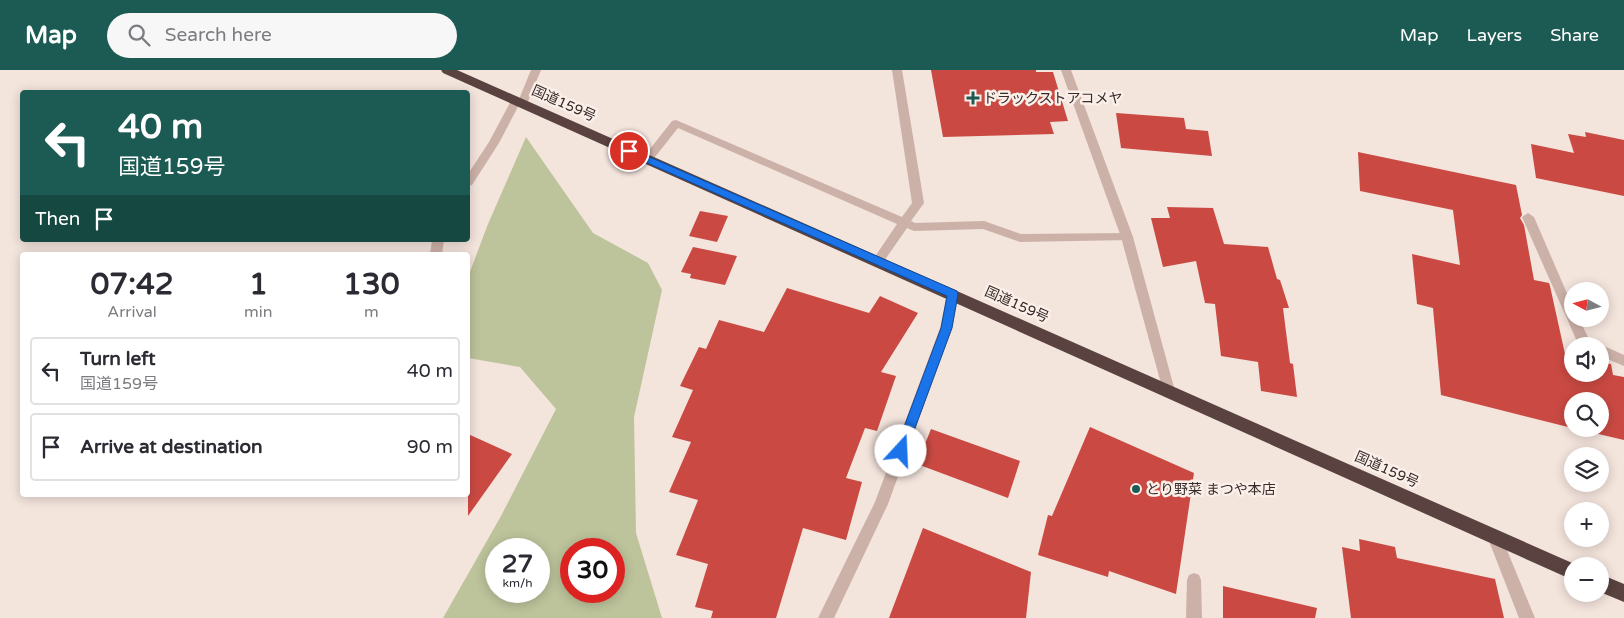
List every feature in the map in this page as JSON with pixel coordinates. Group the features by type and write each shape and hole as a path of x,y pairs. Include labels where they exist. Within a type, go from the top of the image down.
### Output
{"highway":[{"name":"国道159号","path":"447,70 1564,567"},
{"path":"1609,587 1624,593"}],"street":[{"path":"470,179 519,102 536,70"},
{"path":"878,261 918,203 897,70"},
{"path":"1066,70 1127,237 1169,391"},
{"path":"647,159 676,123 914,227 984,225 1020,238 1127,237"},
{"path":"1528,217 1564,298"},
{"path":"826,618 881,504 946,328 953,294"},
{"path":"1609,354 1624,361"},
{"path":"1494,536 1527,618"},
{"path":"1194,580 1194,618"}],"green space":[{"path":"526,137 593,233 648,263 662,290 634,417 636,533 662,618 443,618 485,544 485,603 550,603 550,538 488,538 556,409 520,367 470,358 470,272 488,224"}],"building":[{"path":"931,70 1036,70 1036,72 1053,72 1068,121 1050,122 1054,134 943,137"},
{"path":"1116,113 1184,118 1186,129 1208,131 1212,156 1121,148"},
{"path":"1585,132 1624,140 1624,196 1536,178 1531,144 1574,153 1568,134 1586,137"},
{"path":"1358,152 1516,185 1522,215 1520,218 1524,225 1534,280 1549,283 1564,350 1564,382 1609,382 1609,364 1611,364 1613,375 1624,377 1624,440 1609,436 1609,392 1564,392 1564,426 1441,395 1433,308 1417,304 1412,254 1460,265 1453,210 1360,191"},
{"path":"1167,207 1213,208 1224,244 1268,247 1277,279 1280,280 1289,308 1283,308 1290,363 1293,364 1297,397 1261,391 1258,362 1221,356 1215,304 1205,303 1196,261 1163,267 1151,218 1170,218"},
{"path":"700,211 728,216 717,242 689,236"},
{"path":"693,247 737,256 725,285 690,278 691,274 681,272"},
{"path":"787,288 869,313 880,296 918,313 881,372 896,376 877,431 865,428 846,478 862,482 846,540 803,528 776,618 711,618 713,611 695,607 708,564 676,555 698,500 669,492 691,442 672,437 693,390 680,386 699,347 706,349 719,320 764,332"},
{"path":"1090,427 1194,473 1176,594 1109,571 1108,577 1038,555 1048,515 1052,516"},
{"path":"931,429 1020,461 1008,498 917,464"},
{"path":"470,435 512,454 468,516 468,497 470,497"},
{"path":"923,528 1031,572 1026,618 889,618"},
{"path":"1359,539 1395,547 1397,558 1495,579 1504,618 1351,618 1342,547 1360,551"},
{"path":"1223,586 1317,608 1315,618 1223,618"}],"place":[{"name":"ドラックストアコメヤ","path":"973,98"},
{"name":"とり野菜 まつや本店","path":"1136,489"}],"route":[{"path":"629,151 953,294 946,328 901,451"}]}
